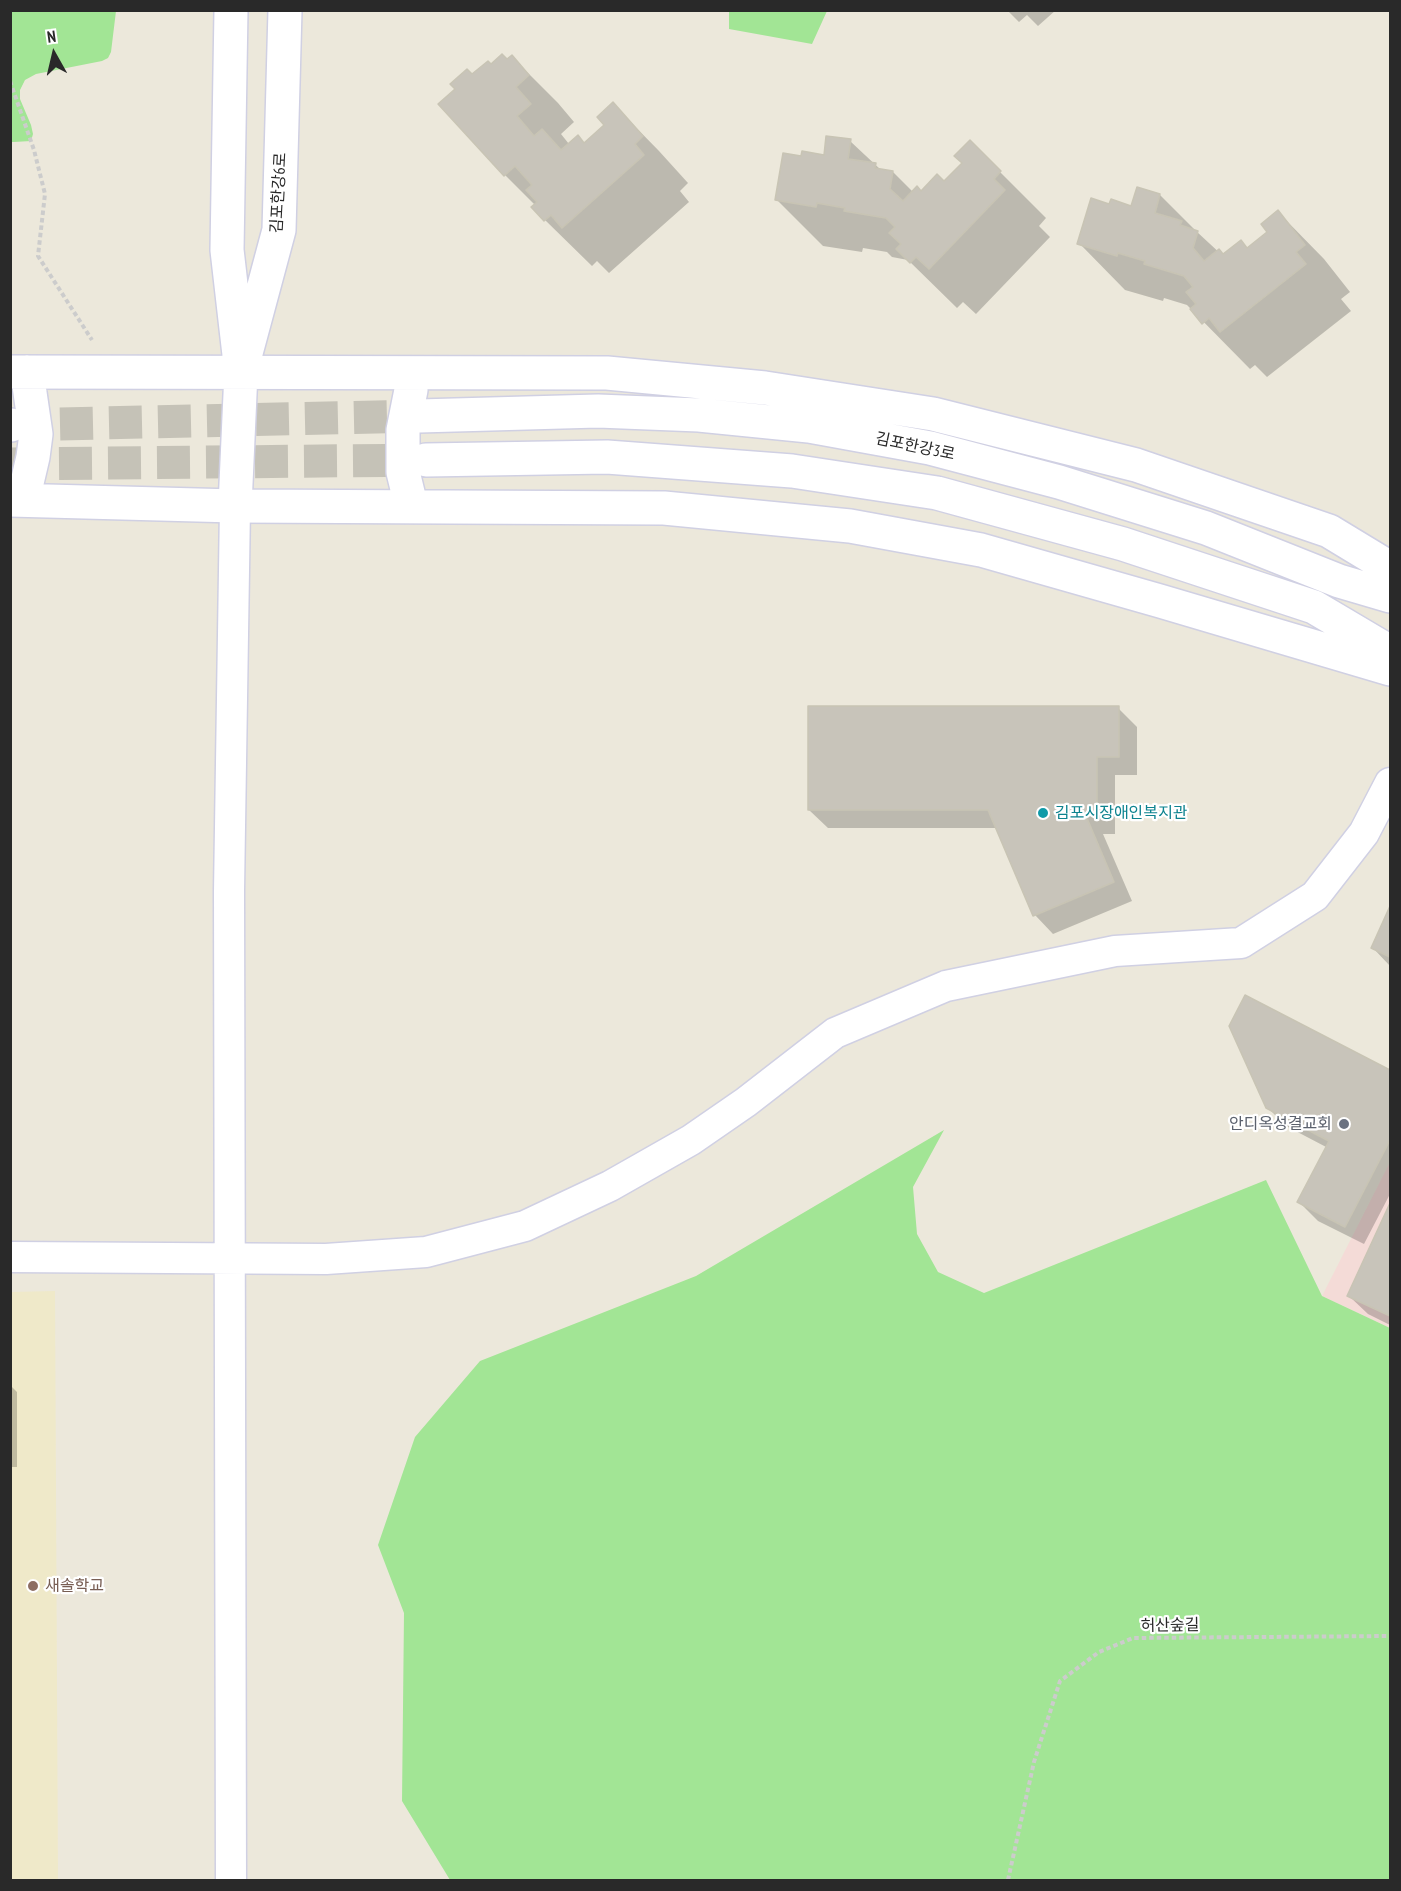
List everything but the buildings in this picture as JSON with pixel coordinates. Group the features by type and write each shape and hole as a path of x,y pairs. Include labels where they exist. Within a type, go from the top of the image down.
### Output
{"street":[{"name":"김포한강6로","path":"231,10 227,250 241,372 235,506"},
{"name":"김포한강6로","path":"241,372 279,230 285,10"},
{"path":"1390,568 1329,531 1136,465 933,414 765,388 607,373 19,372 36,434 33,457 17,500 235,506 411,505 664,508 850,526 981,550 1390,669"},
{"path":"411,505 403,472 403,430 414,373"},
{"name":"김포한강3로","path":"419,416 598,411 699,415 809,426 930,448 1059,482 1206,528 1339,581 1390,596"},
{"path":"426,460 619,458 792,471 937,494 1123,544 1314,607 1390,652"},
{"path":"231,1881 229,891 235,506"},
{"path":"10,1257 326,1259 426,1252 525,1226 610,1186 691,1140 746,1102 835,1033 946,986 1115,951 1241,943 1315,896 1364,833 1390,783"}],"path":[{"path":"10,81 34,150 45,194 38,256 95,344"},
{"name":"허산숲길","path":"1008,1881 1034,1762 1060,1681 1100,1652 1133,1638 1390,1636"}],"shaded area":[{"path":"1390,1162 1390,1328 1322,1296"},
{"name":"새솔학교","path":"55,1291 58,1880 11,1880 11,1292"}],"green space":[{"path":"729,10 827,11 812,44 729,29"},
{"path":"10,11 116,11 111,52 108,58 36,74 25,80 20,90 20,99 31,125 33,134 31,141 10,142"},
{"path":"944,1130 913,1187 917,1234 938,1272 984,1293 1266,1180 1322,1296 1390,1328 1390,1880 450,1880 402,1801 404,1613 378,1545 415,1437 480,1361 696,1276"}],"tunnel":[{"path":"11,425 419,416"},
{"path":"10,464 426,460"}],"place":[{"name":"김포시장애인복지관","path":"1043,813"},
{"name":"안디옥성결교회","path":"1344,1124"},
{"name":"새솔학교","path":"33,1586"}]}
